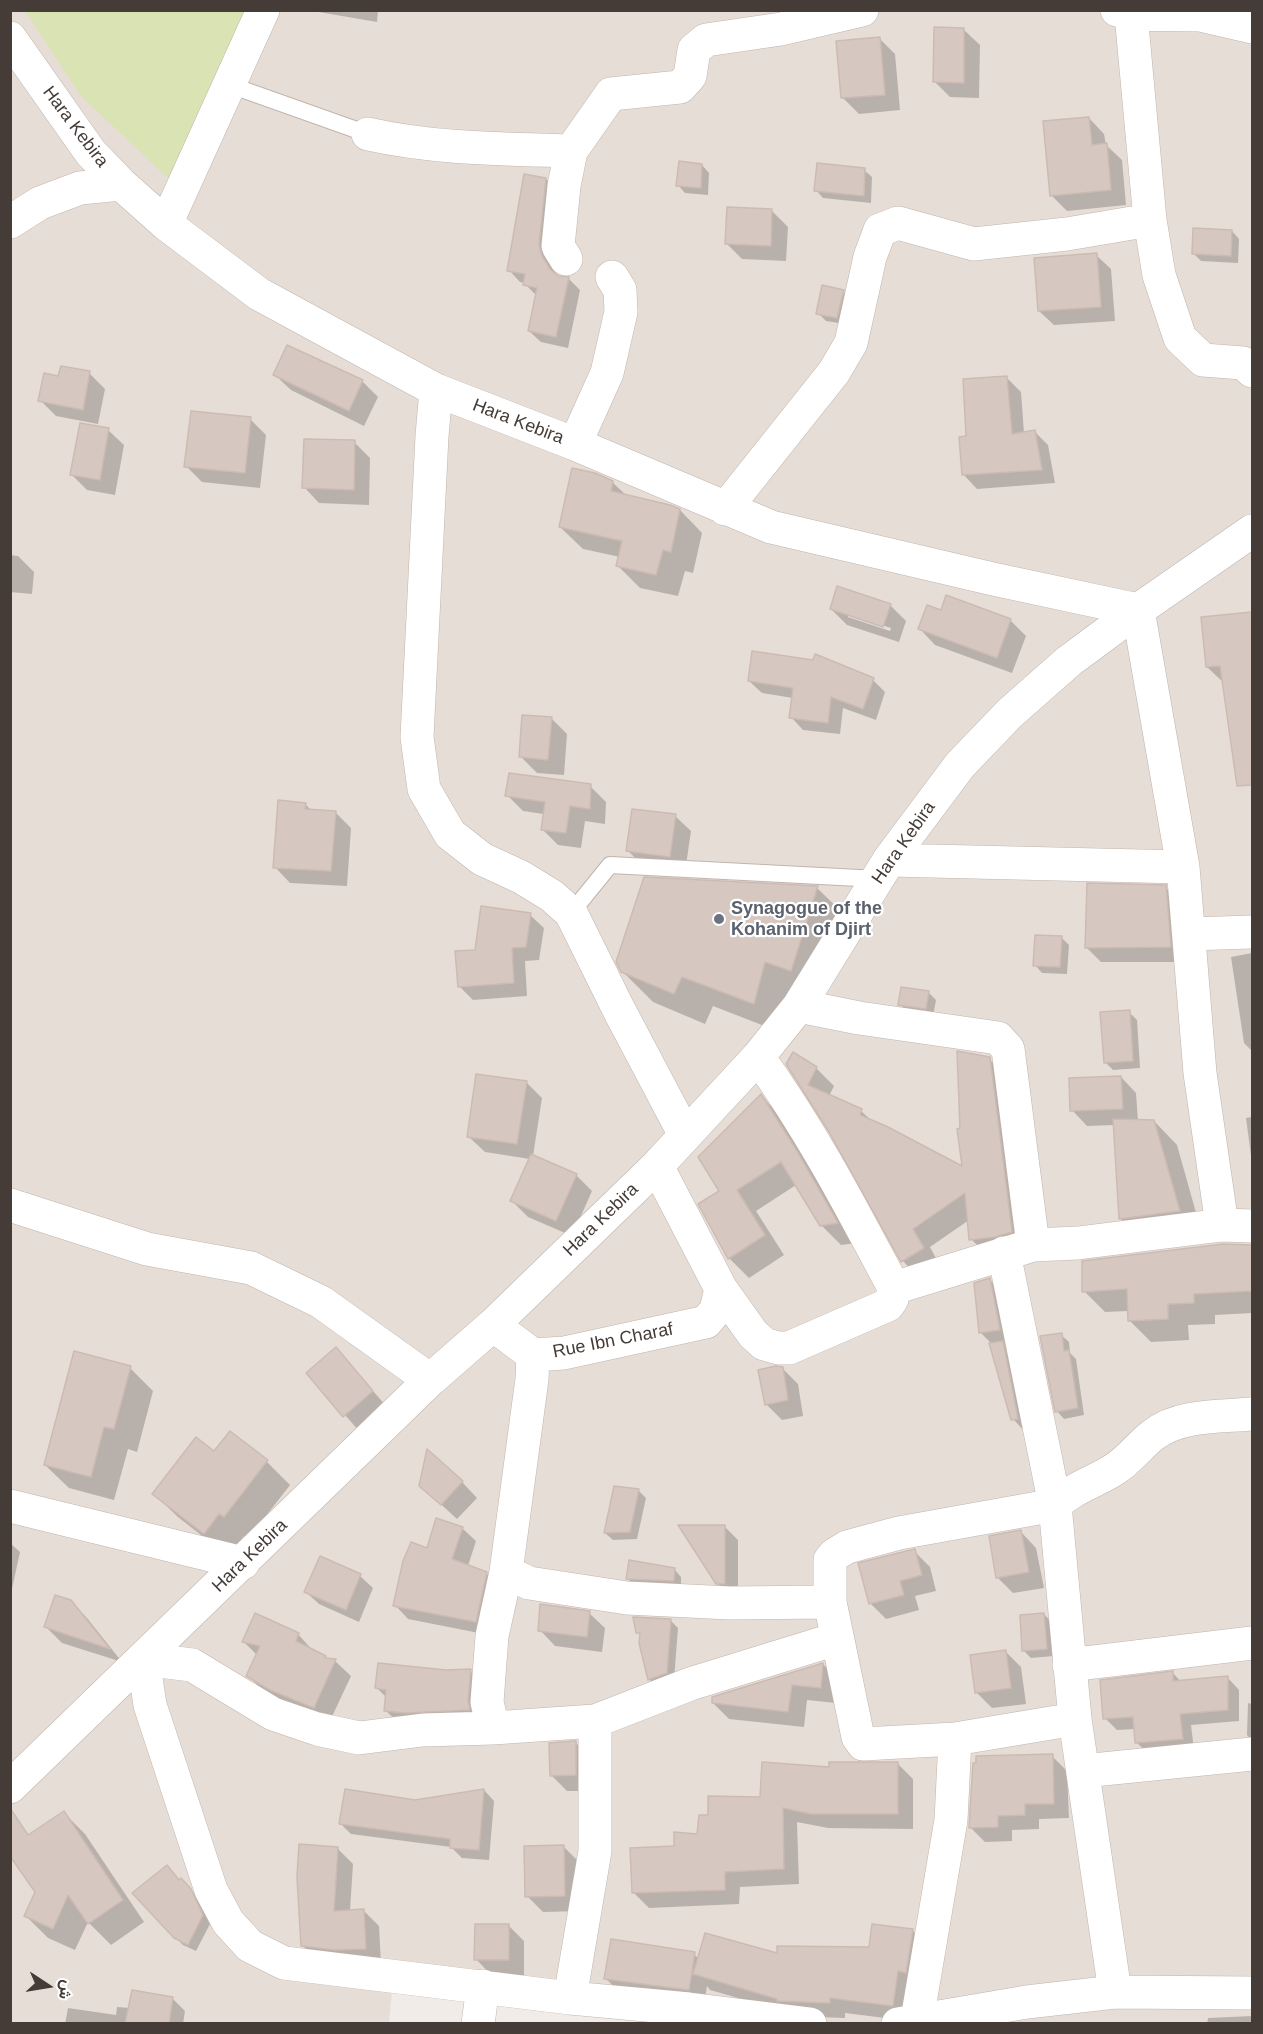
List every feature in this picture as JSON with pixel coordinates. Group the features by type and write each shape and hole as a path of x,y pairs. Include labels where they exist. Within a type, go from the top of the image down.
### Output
{"street":[{"path":"166,224 263,10"},
{"path":"566,259 558,246 564,186 572,151 611,94 680,87 690,76 694,50 706,40 781,29 861,10"},
{"path":"1252,27 1201,13 1124,12 1159,275 1180,338 1203,360 1243,363 1252,371"},
{"name":"Hara Kebira","path":"10,38 91,153 121,184 166,224 259,294 436,390 575,444 725,509 771,526 993,579 1138,610"},
{"path":"368,134 395,140 468,148 572,151"},
{"path":"10,222 40,203 80,188 121,184"},
{"path":"725,509 834,372 851,343 870,257 880,230 898,223 974,244 1067,234 1150,220"},
{"path":"575,444 607,373 621,312 620,290 612,277"},
{"path":"436,390 417,737 424,789 450,834 482,859 521,877 552,896 571,913 614,1001 686,1135"},
{"name":"Hara Kebira","path":"10,1787 430,1380 493,1325 686,1135 758,1057 799,1006 883,869 960,765 1010,713 1069,662 1138,610 1252,531"},
{"path":"894,1288 1018,1249 1237,1225 1200,1073 1183,867 1138,610"},
{"path":"883,869 1183,867"},
{"path":"1189,934 1252,932"},
{"path":"799,1006 859,1018 998,1038 1008,1049 1018,1249 1055,1505 1075,1719 1115,1992"},
{"path":"657,1166 721,1289 753,1334 764,1344 789,1348 888,1305 894,1288 837,1179 758,1057"},
{"path":"10,1205 147,1249 251,1268 321,1302 430,1380"},
{"name":"Rue Ibn Charaf","path":"493,1325 533,1355 564,1353 706,1322 716,1310 721,1289"},
{"path":"493,1728 487,1702 492,1636 506,1572 531,1390 533,1355"},
{"path":"1075,1719 955,1739 863,1744 858,1737 836,1639 830,1602 830,1560 847,1547 899,1533 1055,1505 1064,1496 1116,1469 1155,1434 1176,1423 1199,1418 1252,1414"},
{"path":"10,1506 243,1563"},
{"path":"506,1572 529,1583 627,1598 730,1603 830,1602"},
{"path":"810,2024 689,2009 570,1998 285,1963 250,1946 228,1922 210,1890 150,1705 143,1659 192,1665 273,1714 317,1729 359,1737 423,1730 595,1721 690,1684 836,1639"},
{"path":"1069,1665 1252,1643"},
{"path":"570,1998 595,1851 595,1721"},
{"path":"955,1739 951,1820 907,2022 1027,2013 1115,1992 1252,1994"},
{"path":"1083,1771 1252,1754"},
{"path":"478,2024 483,1986"}],"lane":[{"path":"230,85 368,134"},
{"path":"571,913 610,865 883,869"}],"shaded area":[{"path":"11,11 1252,11 1252,2023 744,2024 392,1991 389,2023 11,2024"}],"green space":[{"path":"25,11 249,11 170,180 80,95"}],"building":[{"path":"934,27 964,28 964,83 933,82"},
{"path":"880,37 885,95 841,98 836,41"},
{"path":"1089,117 1092,145 1107,143 1111,190 1050,196 1043,121"},
{"path":"679,161 702,164 701,188 676,186"},
{"path":"817,163 865,168 864,196 814,191"},
{"path":"524,174 546,178 539,245 542,256 550,269 558,276 569,277 556,337 528,331 537,288 523,285 525,274 507,271"},
{"path":"727,207 772,209 771,246 725,244"},
{"path":"1193,228 1232,230 1231,256 1192,254"},
{"path":"1097,253 1101,307 1038,311 1034,258"},
{"path":"822,285 844,290 837,318 816,314"},
{"path":"287,345 363,380 349,411 273,375"},
{"path":"61,366 90,371 83,410 38,401 44,373 58,376"},
{"path":"1007,376 1012,434 1035,430 1042,470 962,475 959,437 966,436 963,379"},
{"path":"191,411 251,417 245,473 184,467"},
{"path":"80,423 109,428 100,480 70,475"},
{"path":"304,439 355,440 354,490 302,488"},
{"path":"572,468 595,473 613,481 611,491 680,509 671,552 663,550 656,575 616,566 622,541 559,527"},
{"path":"837,586 891,604 883,627 830,609"},
{"path":"946,595 1011,619 997,658 918,629 927,605 941,610"},
{"path":"1252,612 1252,785 1237,786 1220,666 1206,667 1201,617"},
{"path":"752,651 813,660 815,654 874,678 863,709 831,697 828,723 789,718 793,688 748,681"},
{"path":"522,715 552,717 548,760 519,757"},
{"path":"509,773 591,784 590,809 570,806 566,833 541,830 545,802 505,796"},
{"path":"278,800 306,803 305,809 336,811 331,871 273,868"},
{"path":"632,809 676,814 670,857 626,851"},
{"name":"Synagogue of the Kohanim of Djirt","path":"644,877 818,886 791,971 765,962 754,1004 682,977 674,994 621,972 616,962"},
{"path":"1087,883 1166,885 1171,947 1085,948"},
{"path":"481,906 531,913 526,947 512,948 514,983 458,987 455,951 475,950"},
{"path":"1035,935 1062,936 1060,967 1033,966"},
{"path":"901,987 929,991 926,1009 898,1005"},
{"path":"1130,1010 1133,1061 1104,1063 1100,1012"},
{"path":"957,1051 990,1057 1012,1232 995,1237 969,1240 965,1193 913,1229 924,1248 901,1262 829,1132 786,1064 793,1052 817,1067 808,1085 862,1109 860,1115 962,1166 957,1129 960,1128"},
{"path":"476,1074 527,1081 517,1144 467,1137"},
{"path":"1121,1076 1123,1109 1070,1111 1069,1078"},
{"path":"761,1094 838,1223 820,1226 781,1162 737,1190 765,1235 728,1259 698,1204 719,1191 698,1157"},
{"path":"1113,1119 1154,1120 1180,1211 1119,1219"},
{"path":"531,1154 577,1174 556,1221 510,1201"},
{"path":"1223,1244 1252,1245 1252,1291 1194,1294 1194,1303 1168,1304 1168,1319 1128,1321 1127,1289 1082,1292 1082,1261"},
{"path":"990,1278 1000,1330 979,1333 974,1283"},
{"path":"1062,1333 1064,1351 1069,1350 1078,1408 1055,1412 1040,1336"},
{"path":"1003,1341 1018,1419 1011,1420 989,1343"},
{"path":"336,1347 373,1391 343,1417 306,1373"},
{"path":"74,1351 131,1366 114,1429 104,1427 91,1477 44,1465"},
{"path":"776,1366 783,1367 788,1400 765,1405 758,1370"},
{"path":"230,1431 268,1460 224,1517 219,1514 204,1534 152,1494 196,1437 214,1451"},
{"path":"427,1449 463,1481 441,1505 419,1486"},
{"path":"614,1486 639,1489 630,1532 604,1533"},
{"path":"436,1518 463,1527 452,1559 487,1572 476,1622 393,1606 403,1561 411,1542 427,1548"},
{"path":"678,1525 725,1525 725,1584 716,1584"},
{"path":"1021,1530 1029,1572 996,1578 989,1536"},
{"path":"915,1549 922,1575 900,1581 904,1595 869,1604 858,1563"},
{"path":"320,1556 361,1574 346,1610 304,1592"},
{"path":"629,1560 675,1568 674,1581 626,1579"},
{"path":"55,1595 71,1600 110,1649 44,1627"},
{"path":"540,1604 590,1611 587,1637 538,1631"},
{"path":"255,1613 299,1633 296,1641 326,1656 325,1658 336,1659 314,1708 270,1690 246,1676 260,1646 242,1642"},
{"path":"1044,1613 1047,1649 1022,1651 1020,1615"},
{"path":"633,1617 671,1619 667,1673 648,1680 639,1643 640,1633 636,1633"},
{"path":"1006,1650 1011,1688 975,1693 970,1655"},
{"path":"378,1663 446,1670 471,1669 468,1701 470,1710 406,1713 384,1711 386,1690 375,1688"},
{"path":"823,1663 821,1688 792,1685 788,1712 712,1703 712,1697"},
{"path":"1173,1671 1173,1681 1228,1676 1228,1710 1180,1714 1183,1739 1135,1743 1133,1717 1103,1719 1100,1680"},
{"path":"576,1741 576,1775 550,1776 549,1743"},
{"path":"1053,1754 1054,1804 1025,1804 1025,1815 998,1816 998,1827 969,1828 973,1763 976,1763 976,1756"},
{"path":"762,1762 829,1767 829,1762 898,1762 898,1814 811,1814 783,1808 784,1869 725,1872 725,1890 632,1893 630,1848 674,1846 674,1832 697,1834 699,1815 708,1815 708,1796 760,1797"},
{"path":"345,1789 415,1800 484,1789 479,1850 450,1848 450,1839 339,1824"},
{"path":"10,1808 28,1835 64,1811 123,1900 88,1924 68,1895 53,1929 24,1916 35,1892 10,1856"},
{"path":"299,1844 338,1847 334,1911 364,1909 366,1949 335,1950 301,1946 297,1877"},
{"path":"564,1845 565,1896 525,1897 524,1846"},
{"path":"167,1865 179,1880 181,1878 191,1889 203,1915 188,1945 174,1938 132,1893"},
{"path":"475,1924 509,1924 509,1960 474,1960"},
{"path":"872,1924 913,1929 906,1973 898,1971 893,2006 830,1998 830,2003 777,2001 777,1999 693,1974 705,1933 777,1953 777,1946 869,1947"},
{"path":"611,1939 695,1952 689,1990 604,1979"},
{"path":"132,1990 173,1997 169,2024 125,2024"}],"place":[{"name":"Synagogue of the Kohanim of Djirt","path":"719,919"}]}
